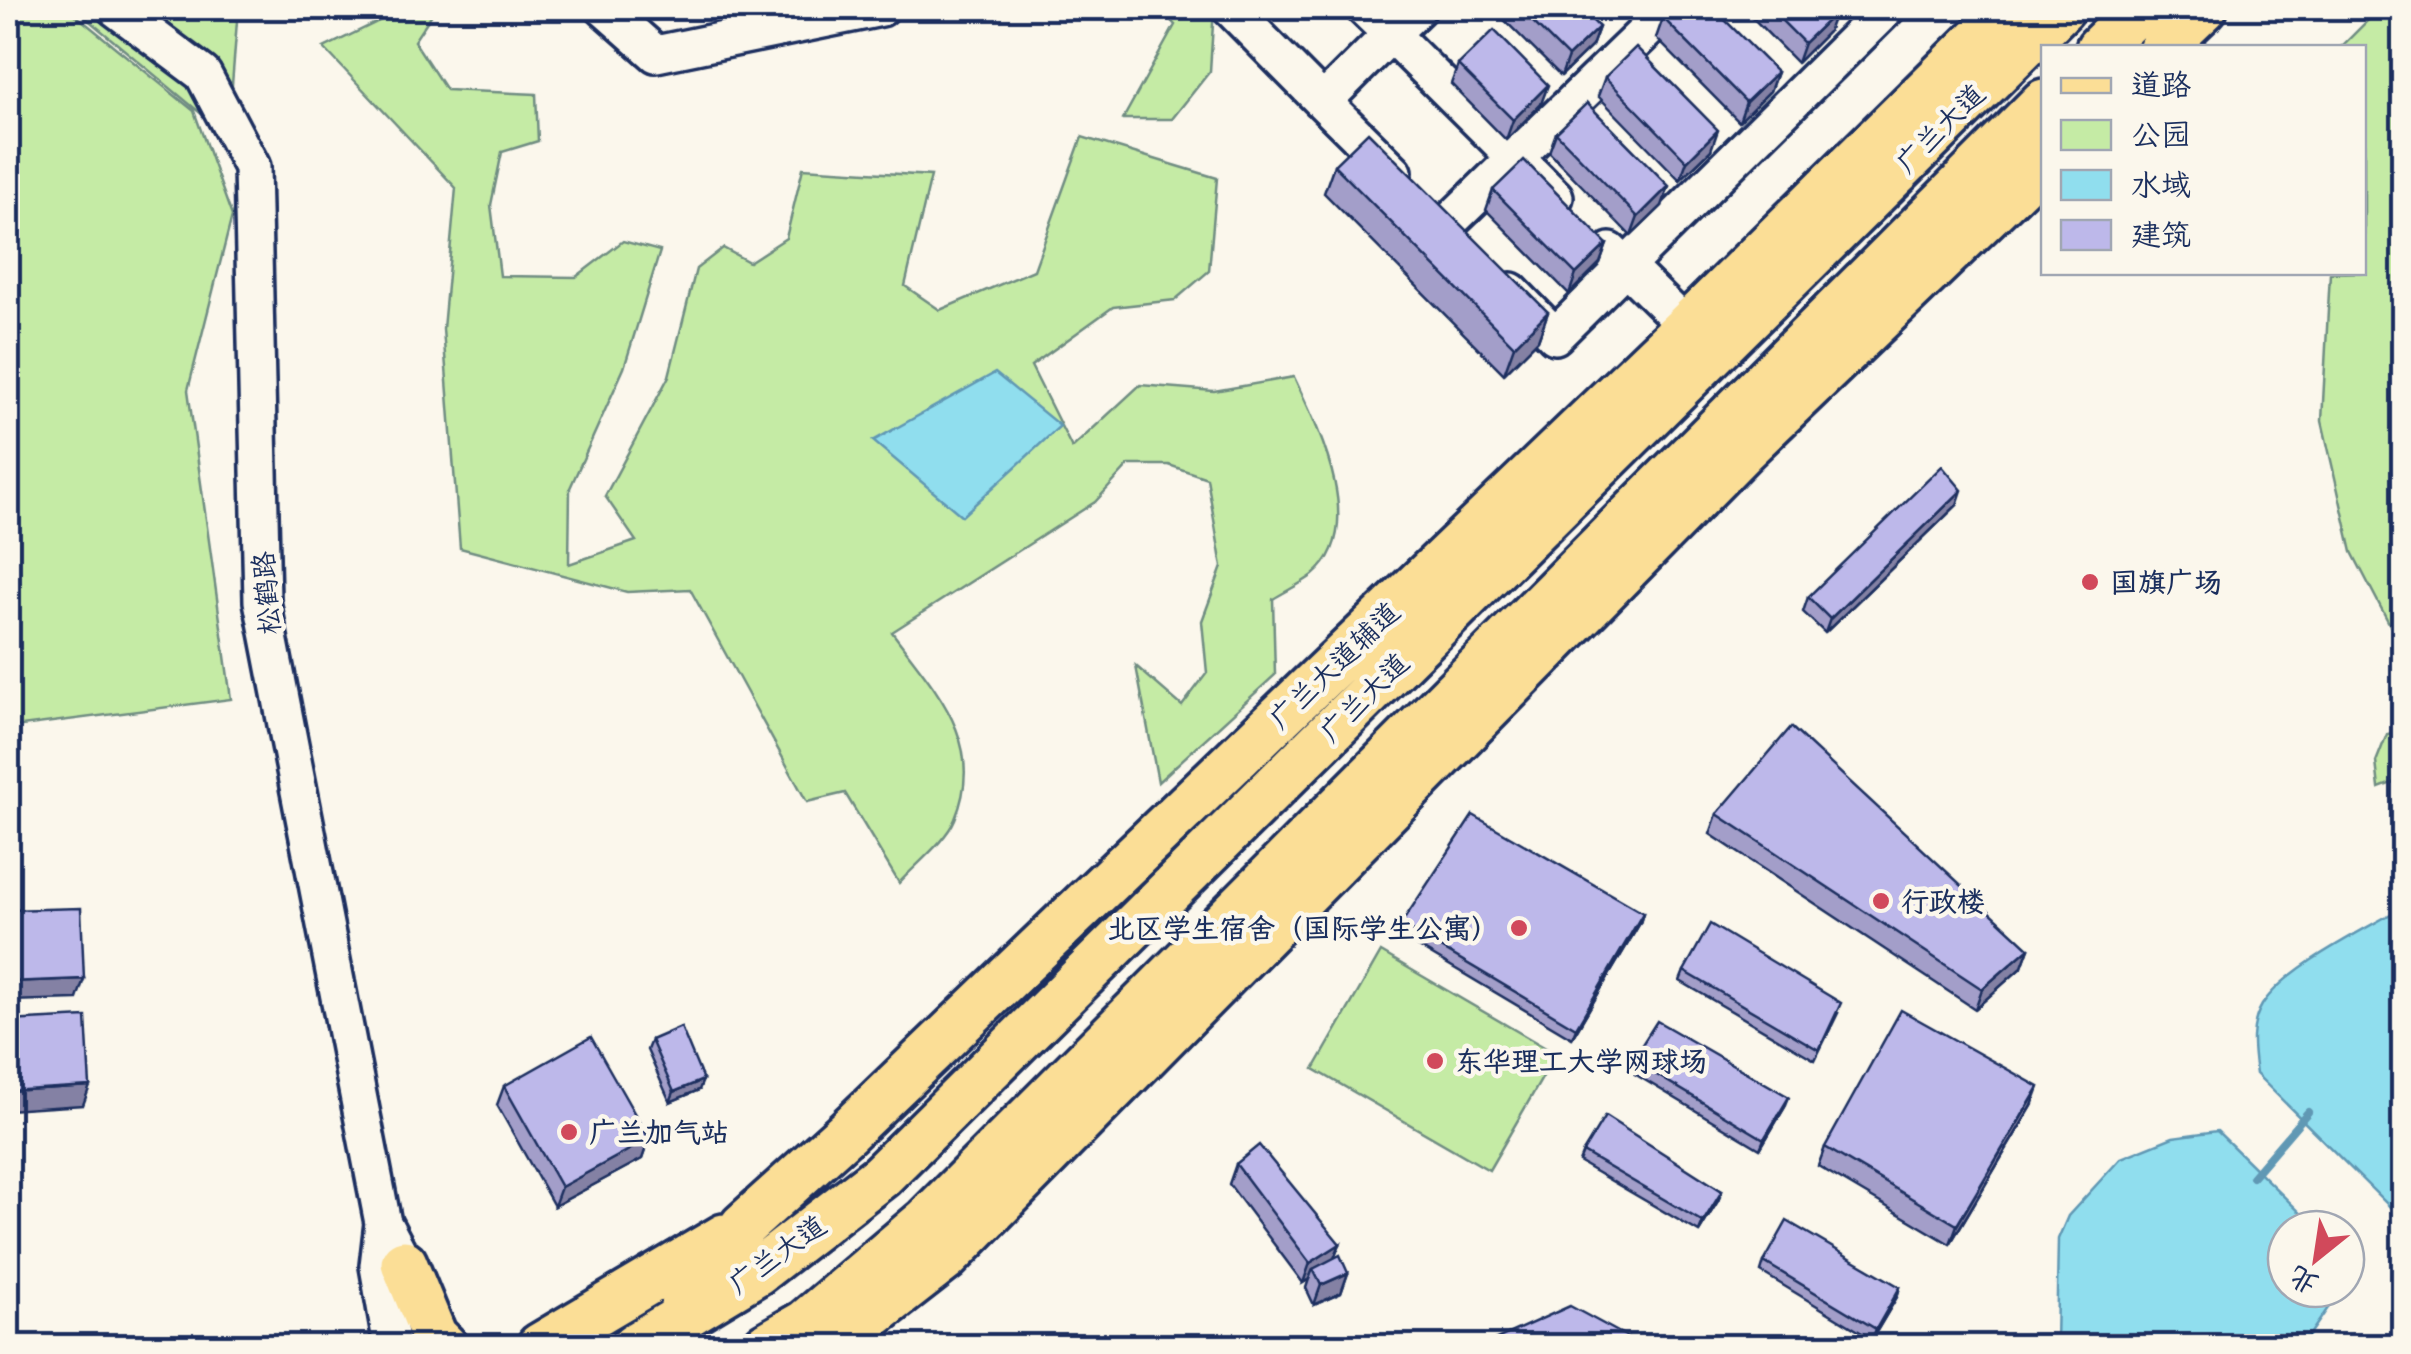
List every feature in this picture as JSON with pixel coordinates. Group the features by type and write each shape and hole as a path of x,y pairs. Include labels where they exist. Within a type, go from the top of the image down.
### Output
{"main road":[{"name":"广兰大道辅道","path":"664,1323 743,1226 1700,339 2010,8"},
{"name":"广兰大道","path":"595,1346 664,1323 757,1272 881,1176 1700,339 2062,8"},
{"path":"2102,45 2140,8"},
{"path":"2165,45 2204,8"},
{"name":"广兰大道","path":"765,1346 805,1323 928,1220 2041,105"},
{"path":"833,1346 946,1258 1744,449 2041,163"},
{"path":"540,1346 743,1226"},
{"path":"404,1264 427,1344"}],"street":[{"name":"松鹤路","path":"115,8 202,74 252,167 262,601 383,1223 404,1264"},
{"path":"604,8 656,54 881,8"},
{"path":"1230,8 1555,336 1887,8"},
{"path":"1364,8 1700,339"},
{"path":"1324,102 1418,8"},
{"path":"1446,226 1670,8"},
{"name":"松鹤路","path":"383,1223 378,1266 427,1344"}],"green space":[{"path":"8,8 67,8 194,111 232,216 188,390 231,699 14,727 8,724"},
{"path":"74,8 238,8 228,136"},
{"path":"406,8 436,8 414,41 446,90 536,94 538,141 502,152 491,205 500,276 576,277 623,241 660,251 624,368 570,488 569,564 636,541 605,496 669,376 696,269 723,248 749,262 786,238 803,168 931,176 905,286 940,310 1034,270 1082,137 1217,178 1209,271 1175,300 1113,307 1031,366 1072,448 1140,385 1214,391 1294,377 1334,478 1337,532 1329,555 1313,575 1273,599 1275,675 1158,782 1136,666 1182,706 1207,673 1202,621 1222,567 1207,478 1169,465 1129,465 1095,502 892,632 952,718 965,765 963,791 951,827 899,883 845,793 807,802 690,589 627,592 460,548 443,329 456,188 324,48"},
{"path":"1159,8 1214,8 1210,71 1172,119 1123,119 1175,25"},
{"path":"2380,8 2404,8 2403,650 2352,552 2322,421 2330,275 2366,275 2366,45 2343,45"},
{"path":"2403,731 2403,779 2379,788 2376,762 2387,734"},
{"name":"东华理工大学网球场","path":"1381,952 1556,1054 1489,1170 1314,1069"}],"water":[{"path":"995,373 1060,426 962,516 873,441"},
{"path":"2403,907 2404,1203 2396,1213 2256,1074 2253,1039 2262,1005 2273,991 2327,950"},
{"path":"2217,1131 2297,1209 2266,1209 2266,1309 2327,1309 2302,1346 2056,1346 2058,1239 2068,1216 2121,1158 2173,1137"}],"building":[{"path":"1519,8 1580,8 1599,27 1568,57"},
{"path":"1675,8 1713,8 1777,72 1746,102 1663,18"},
{"path":"1769,8 1829,8 1835,13 1804,43"},
{"path":"1494,30 1548,85 1513,120 1458,65"},
{"path":"1636,47 1718,130 1687,161 1605,77"},
{"path":"1587,103 1669,186 1638,217 1556,133"},
{"path":"1368,132 1548,312 1514,346 1334,165"},
{"path":"1524,160 1607,244 1576,274 1493,190"},
{"path":"1942,466 1962,490 1830,619 1808,597"},
{"name":"行政楼","path":"1791,727 2029,948 1982,989 1717,814"},
{"name":"北区学生宿舍（国际学生公寓）","path":"1473,815 1643,913 1576,1028 1401,924"},
{"path":"81,908 84,979 8,982 8,910"},
{"path":"1710,924 1841,1003 1819,1050 1684,971"},
{"path":"1901,1010 2039,1087 1957,1225 1825,1147"},
{"path":"86,1017 90,1086 8,1091 8,1021"},
{"path":"1657,1021 1789,1097 1764,1139 1632,1060"},
{"name":"广兰加气站","path":"681,1027 703,1080 674,1092 651,1040"},
{"name":"广兰加气站","path":"591,1037 649,1139 561,1187 504,1086"},
{"path":"1605,1116 1722,1191 1703,1222 1583,1152"},
{"path":"1259,1145 1340,1244 1310,1263 1236,1164"},
{"path":"1787,1221 1900,1287 1876,1329 1764,1262"},
{"path":"1340,1255 1348,1273 1321,1285 1313,1269"},
{"path":"1570,1306 1644,1346 1481,1346"}],"waterway":[{"path":"2252,1177 2308,1112"}],"place":[{"name":"国旗广场","path":"2090,582"},
{"name":"行政楼","path":"1881,901"},
{"name":"北区学生宿舍（国际学生公寓）","path":"1519,928"},
{"name":"东华理工大学网球场","path":"1435,1061"},
{"name":"广兰加气站","path":"569,1132"}]}
